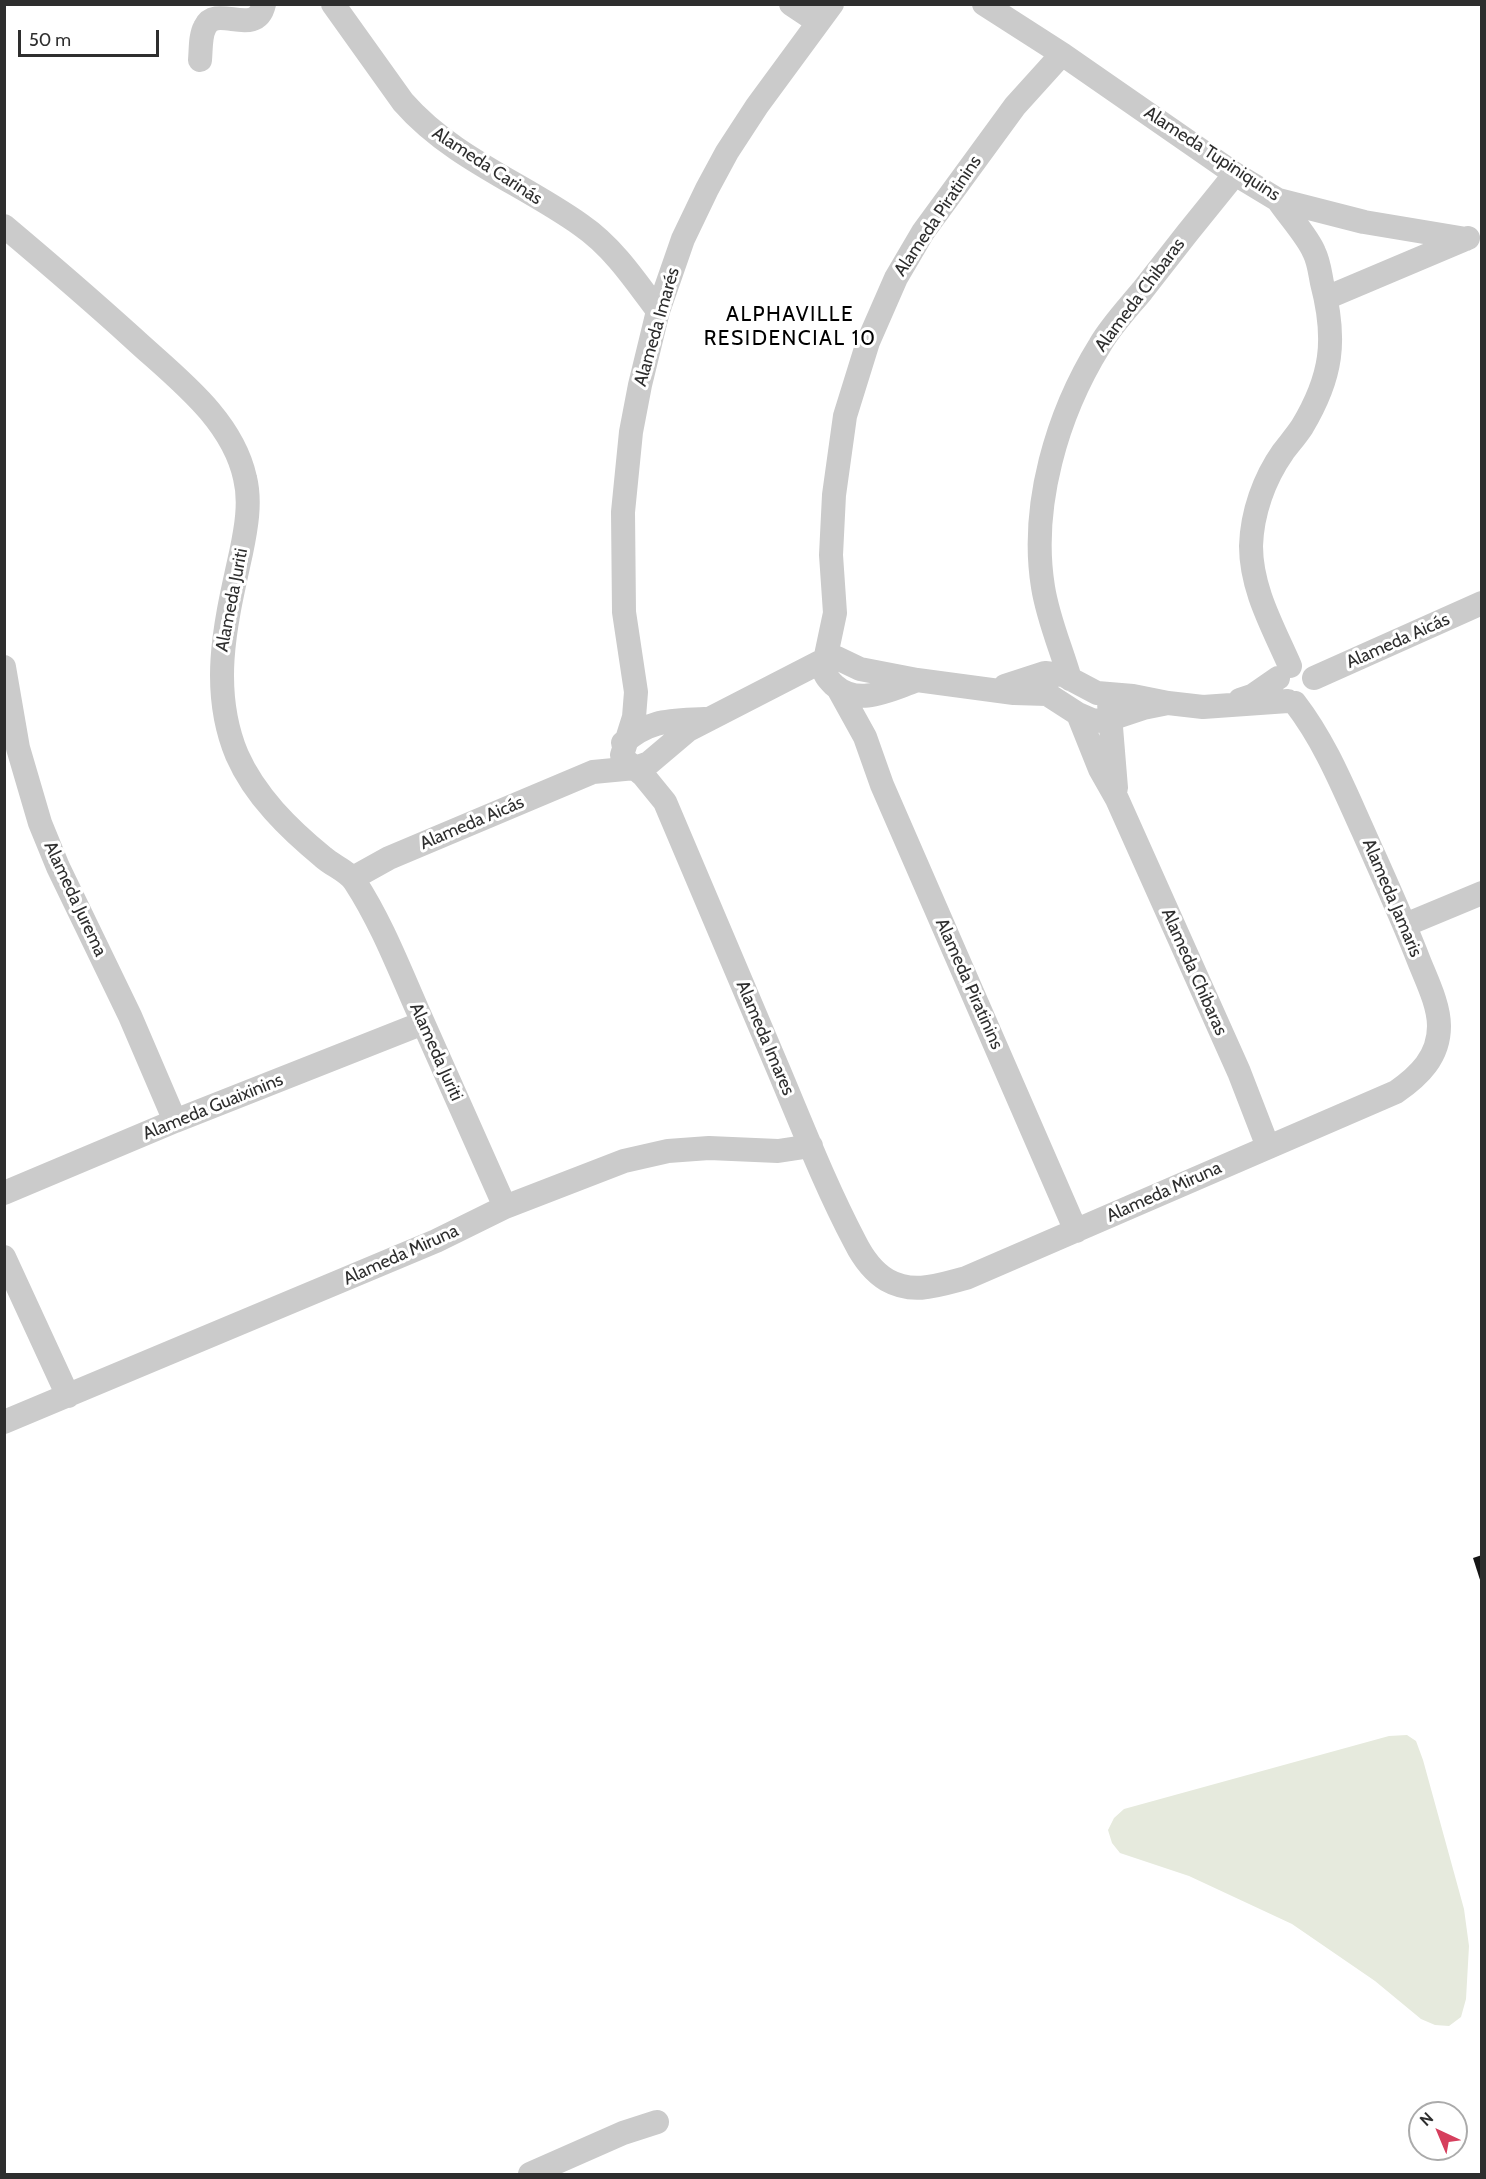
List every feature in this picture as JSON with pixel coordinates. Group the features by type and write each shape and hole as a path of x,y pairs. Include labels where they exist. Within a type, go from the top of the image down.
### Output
{"street":[{"path":"200,60 204,28 208,21 217,18 249,21 257,17 265,7 264,4"},
{"name":"Alameda Carinás","path":"333,4 403,102 436,135 465,156 582,226 625,267 658,311"},
{"path":"791,4 825,13"},
{"name":"Alameda Tupiniquins","path":"984,4 1062,54 1235,174 1278,200 1364,222 1474,235"},
{"name":"Alameda Imarés","path":"636,692 624,612 622,512 631,432 658,311 683,240 707,189 757,106 825,13"},
{"name":"Alameda Piratinins","path":"835,613 831,555 834,495 845,416 868,342 896,278 923,232 1015,106 1062,54"},
{"name":"Alameda Chibaras","path":"1070,678 1043,588 1040,551 1045,494 1053,446 1070,404 1101,343 1235,174"},
{"path":"1278,200 1314,252 1326,298 1331,336 1324,385 1301,428 1264,485 1256,512 1251,544 1252,571 1284,672 1302,666 1308,668 1302,694"},
{"name":"Alameda Juriti","path":"4,226 81,291 182,383 225,430 237,452 246,478 248,503 246,527 224,633 221,662 221,692 230,735 246,774 275,813 324,858 353,878 381,929 506,1207"},
{"name":"Alameda Tupiniquins","path":"1326,298 1474,235"},
{"name":"Alameda Aicás","path":"831,676 837,658 860,669 917,680 991,690 1046,683 1063,675 1089,690 1108,694 1168,703 1203,706 1227,705 1302,694 1482,603"},
{"path":"835,613 846,646 869,686 865,737"},
{"path":"831,676 835,613"},
{"path":"1046,683 1056,637"},
{"name":"Alameda Jurema","path":"4,667 18,748 40,823 58,867 130,1016 175,1121"},
{"name":"Alameda Aicás","path":"1227,705 1252,696 1284,672"},
{"name":"Alameda Jamaris","path":"1284,672 1279,692 1302,694 1405,925 1437,1008 1439,1026 1436,1047"},
{"name":"Alameda Piratinins","path":"831,676 865,737 882,785 1076,1231"},
{"name":"Alameda Aicás","path":"353,878 389,858 593,772 635,768 649,763 688,730 780,683 831,676"},
{"name":"Alameda Aicás","path":"831,676 850,695 870,696 917,680"},
{"name":"Alameda Aicás","path":"1046,683 1078,714 1094,721 1110,719 1143,708 1168,703"},
{"path":"636,692 659,722 665,735 662,766 665,802"},
{"path":"636,692 634,717 623,758 650,782 665,802"},
{"path":"1108,694 1117,799"},
{"path":"1078,714 1100,769 1117,799"},
{"name":"Alameda Aicás","path":"593,772 626,741 647,726 659,722 711,718"},
{"name":"Alameda Chibaras","path":"1117,799 1239,1072 1268,1147"},
{"name":"Alameda Imares","path":"665,802 811,1146 855,1243 874,1270"},
{"path":"1405,925 1482,893"},
{"name":"Alameda Guaixinins","path":"4,1193 175,1121 423,1023"},
{"name":"Alameda Miruna","path":"874,1270 886,1280 914,1288 930,1288 966,1278 1396,1092 1414,1079 1427,1065 1436,1047"},
{"name":"Alameda Miruna","path":"4,1422 436,1241 506,1207 624,1161 668,1151 709,1148 778,1151 811,1146"},
{"path":"4,1257 68,1396"},
{"path":"530,2175 623,2133 657,2122"}],"shaded area":[{"path":"1407,1735 1416,1741 1423,1760 1464,1909 1469,1946 1466,1999 1461,2017 1449,2026 1435,2025 1421,2019 1375,1981 1292,1924 1189,1876 1120,1853 1112,1843 1108,1830 1114,1818 1124,1809 1389,1736"}],"building":[{"path":"1482,1555 1482,1583 1481,1583 1473,1558"}],"district":[{"name":"ALPHAVILLE RESIDENCIAL 10","path":"790,327"}]}
